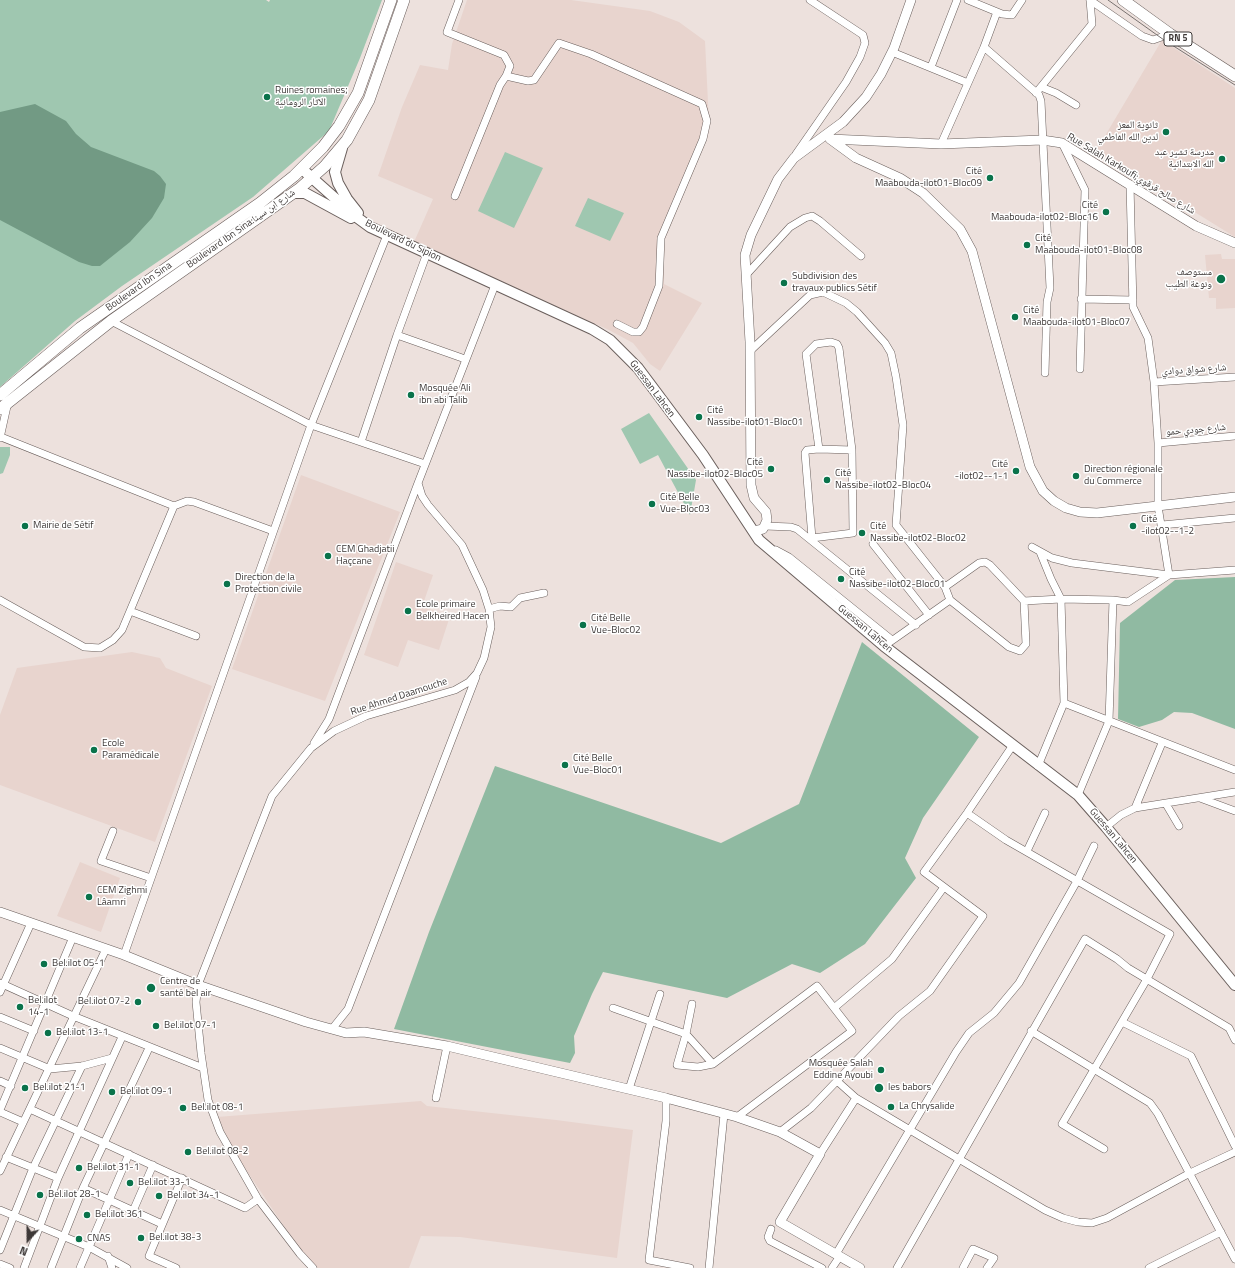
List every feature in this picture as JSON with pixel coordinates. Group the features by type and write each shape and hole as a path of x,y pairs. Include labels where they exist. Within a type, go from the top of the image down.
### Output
{"main road":[{"name":"Boulevard Ibn Sina","path":"2,393 80,328 260,202 302,169 327,142 358,93 391,0"},
{"name":"Boulevard Ibn Sina:شارع ابن سينا","path":"3,407 111,321 294,193 335,156 355,126 375,88 404,0"},
{"name":"RN 5","path":"1123,0 1170,34 1235,76"},
{"path":"342,146 335,172 338,183 347,199 370,227"},
{"name":"Boulevard du Sipion","path":"302,169 311,179 370,227 495,285"},
{"path":"294,193 305,193 370,227"},
{"name":"Guessan Lahcen","path":"495,285 592,329 610,340 624,353 638,368 702,455 763,544 888,643 1038,766 1078,795 1106,827 1235,985"}],"street":[{"path":"455,196 500,85 510,66 504,55 447,32 459,0"},
{"path":"754,531 763,529 768,520 766,512 754,498 751,486 750,351 745,255 751,235 778,179 846,82 860,57 865,43 863,35 810,0"},
{"path":"794,158 843,122 866,96 881,74 892,52 912,0"},
{"path":"931,68 957,0"},
{"path":"968,0 998,12 1012,15 1022,0"},
{"path":"1090,0 1148,38 1153,40 1170,34"},
{"path":"1038,90 1092,24 1090,0"},
{"path":"941,144 998,12"},
{"path":"506,76 528,81 534,80 559,43 591,54 702,104 707,121 703,139 661,238 659,286 643,327 639,332 633,332 617,324"},
{"path":"984,47 1038,90 1056,93 1076,105"},
{"path":"892,52 968,83"},
{"path":"1038,90 1041,101 1050,288 1047,302 1045,373"},
{"name":"Rue Salah Karkoufi;شارع صالح قرقوي","path":"820,139 941,144 1042,140 1062,143 1196,226 1235,243"},
{"path":"830,139 856,158 900,178 923,193 960,229 972,251 1030,467 1043,491 1054,501 1066,508 1080,512 1104,513 1235,497"},
{"path":"1062,143 1069,154 1085,190 1080,369"},
{"path":"1130,184 1133,306 1148,338 1154,382 1158,443 1158,506 1170,575"},
{"path":"746,275 790,227 804,218 812,216 861,256"},
{"path":"124,954 311,425 387,235"},
{"path":"361,442 397,335 427,253"},
{"path":"311,748 329,719 465,359 495,285"},
{"path":"750,351 810,295 823,292 846,302 886,343 891,353 895,371 903,425 896,524 945,587 950,600 1009,647 1020,650 1026,644 1024,601 985,562 979,563 945,587"},
{"path":"1081,299 1133,300"},
{"path":"111,321 311,425 425,464"},
{"path":"397,335 465,359"},
{"path":"810,538 853,533 852,450 839,348 837,344 832,342 816,344 806,354 819,449"},
{"name":"شارع شواق دوادي","path":"1154,382 1235,377"},
{"path":"2,393 3,407 1,438 174,506 187,501 194,502 273,531"},
{"name":"شارع جودي حمو","path":"1158,443 1235,436"},
{"path":"810,538 804,456 807,450 852,450"},
{"name":"Rue Ahmed Daamouche","path":"310,1267 258,1199 220,1132 208,1100 203,1068 196,1002 198,985 272,796 311,748 341,727 366,716 455,690 469,682 477,673 489,643 491,627 489,609 468,554 428,505 422,496 418,483"},
{"path":"0,600 84,647 100,648 113,640 122,630 174,506"},
{"path":"1162,525 1235,518"},
{"path":"765,526 791,527 810,538 916,625"},
{"path":"873,544 929,615"},
{"path":"1032,547 1052,558 1072,563 1170,575 1235,570"},
{"path":"1038,766 1064,703 1061,598 1051,579 1040,552"},
{"path":"1024,601 1061,598 1128,602 1170,575"},
{"path":"489,609 500,606 511,607 520,598 544,593"},
{"path":"888,643 950,600"},
{"path":"1078,795 1109,721 1113,600"},
{"path":"130,611 196,636"},
{"path":"332,1029 348,1009 477,673"},
{"path":"1064,703 1162,743 1235,770"},
{"path":"1135,808 1162,743"},
{"path":"780,1132 811,1108 899,1016 930,991 983,916 924,872 967,814 1013,745"},
{"path":"1106,827 1121,815 1135,808 1235,792"},
{"path":"1200,798 1235,811"},
{"path":"1166,804 1179,826"},
{"path":"1027,851 1045,813"},
{"path":"967,814 1077,882 1170,934 1147,979 1062,1124 1104,1149"},
{"path":"113,831 101,861 151,878"},
{"path":"832,1268 838,1255 956,1052 969,1033 994,1013 1019,983 1077,882 1094,846"},
{"path":"834,1008 892,959 944,887"},
{"path":"0,912 124,954 198,985 306,1022 346,1033 364,1032 447,1046 629,1088 737,1117 780,1132 820,1154"},
{"path":"0,992 2,984 31,923"},
{"path":"23,1122 0,1111 73,937"},
{"path":"897,1268 1031,1031 1085,939 1147,979 1229,1028 1235,1040"},
{"path":"0,1171 50,1069 73,1016 106,948"},
{"path":"2,984 149,1048 203,1068"},
{"path":"692,1004 686,1034 677,1065 698,1067 713,1064 817,986 852,1031 737,1117"},
{"path":"629,1088 660,994"},
{"path":"613,1008 686,1034 713,1064"},
{"path":"0,1017 34,1031"},
{"path":"1122,1022 1191,1056 1235,1146"},
{"path":"1031,1031 1150,1103 1158,1114 1235,1258"},
{"path":"24,1268 58,1178 122,1036"},
{"path":"436,1098 447,1046"},
{"path":"0,1048 50,1069 82,1066 112,1058"},
{"path":"51,1268 83,1188 149,1048"},
{"path":"0,1250 33,1168 82,1066"},
{"path":"0,1081 10,1086"},
{"path":"838,1081 856,1098 960,1158 1045,1210 1062,1218 1078,1222 1092,1223 1106,1218 1190,1173 1235,1152"},
{"path":"666,1098 666,1121 649,1260 690,1268"},
{"path":"856,1098 820,1154 780,1222 860,1268"},
{"path":"30,1109 105,1142 245,1208 258,1199"},
{"path":"709,1268 724,1114"},
{"path":"80,1268 129,1154"},
{"path":"6,1157 58,1178"},
{"path":"133,1211 153,1165"},
{"path":"176,1268 149,1256 182,1178"},
{"path":"83,1188 162,1224"},
{"path":"0,1210 65,1236 108,1256 127,1268"},
{"path":"771,1229 768,1237 770,1241 822,1268"},
{"path":"1149,1268 1221,1232"},
{"path":"963,1268 973,1249 994,1258 987,1268"},
{"path":"108,1256 112,1268"},
{"path":"0,1264 10,1268"}],"shaded area":[{"path":"0,0 266,0 269,2 270,0 382,0 360,58 329,131 253,197 122,286 75,321 0,387"},
{"path":"467,0 571,0 650,11 679,22 705,41 709,123 705,144 663,244 664,284 702,303 660,371 650,364 633,343 609,330 414,242 433,199 378,176 402,107 420,65 448,70 452,44"},
{"name":"ثانوية المعز لدين الله الفاطمي","path":"1162,40 1235,88 1235,237 1096,151"},
{"path":"35,104 66,121 76,134 91,147 154,171 166,184 164,198 152,218 130,242 100,266 92,266 79,262 0,220 0,112"},
{"path":"505,152 543,168 514,228 478,211"},
{"path":"588,198 624,213 610,241 575,226"},
{"name":"مستوصف ونوغة الطيب","path":"1221,254 1222,259 1235,259 1235,308 1216,309 1216,298 1209,298 1205,255"},
{"path":"649,413 696,480 690,515 658,455 640,464 621,429"},
{"path":"0,447 10,447 10,455 3,473 0,474"},
{"name":"CEM Ghadjatii Haçcane","path":"301,475 400,512 325,701 232,669"},
{"name":"Ecole primaire Belkheired Hacen","path":"396,562 433,575 422,607 450,616 439,650 408,640 398,667 364,655"},
{"path":"1235,577 1235,729 1192,713 1174,712 1162,720 1139,727 1118,719 1120,623 1175,580"},
{"path":"862,642 979,737 923,818 905,858 916,878 865,944 820,973 792,964 727,998 603,972 574,1036 575,1053 570,1063 394,1029 429,932 495,766 721,843 799,804"},
{"name":"Ecole Paramédicale","path":"132,652 160,658 166,668 212,686 155,842 0,785 0,715 17,668"},
{"name":"CEM Zighmi Lâamri","path":"80,862 120,878 101,932 57,916"},
{"path":"421,1101 427,1106 633,1130 617,1258 460,1237 421,1236 409,1268 318,1268 298,1247 236,1155 217,1117"}],"tram line":[{"path":"1108,0 1164,40 1235,85"}],"place":[{"name":"Ruines romaines; الآثار الرومانية","path":"267,97"},
{"name":"ثانوية المعز لدين الله الفاطمي","path":"1166,132"},
{"name":"مدرسة تشير عبد الله الابتدائية","path":"1222,159"},
{"name":"Cité Maabouda-ilot01-Bloc09","path":"990,178"},
{"name":"Cité Maabouda-ilot02-Bloc16","path":"1106,212"},
{"name":"Cité Maabouda-ilot01-Bloc08","path":"1027,245"},
{"name":"مستوصف ونوغة الطيب","path":"1221,279"},
{"name":"Subdivision des travaux publics Sétif","path":"784,283"},
{"name":"Cité Maabouda-ilot01-Bloc07","path":"1015,317"},
{"name":"Mosquée Ali ibn abi Talib","path":"411,395"},
{"name":"Cité Nassibe-ilot01-Bloc01","path":"699,417"},
{"name":"Cité Nassibe-ilot02-Bloc05","path":"771,469"},
{"name":"Cité -ilot02--1-1","path":"1016,471"},
{"name":"Direction régionale du Commerce","path":"1076,476"},
{"name":"Cité Nassibe-ilot02-Bloc04","path":"827,480"},
{"name":"Cité Belle Vue-Bloc03","path":"652,504"},
{"name":"Mairie de Sétif","path":"25,526"},
{"name":"Cité -ilot02--1-2","path":"1133,526"},
{"name":"Cité Nassibe-ilot02-Bloc02","path":"862,533"},
{"name":"CEM Ghadjatii Haçcane","path":"328,556"},
{"name":"Cité Nassibe-ilot02-Bloc01","path":"841,579"},
{"name":"Direction de la Protection civile","path":"227,584"},
{"name":"Ecole primaire Belkheired Hacen","path":"408,611"},
{"name":"Cité Belle Vue-Bloc02","path":"583,625"},
{"name":"Ecole Paramédicale","path":"94,750"},
{"name":"Cité Belle Vue-Bloc01","path":"565,765"},
{"name":"CEM Zighmi Lâamri","path":"89,897"},
{"name":"Bel.ilot 05-1","path":"44,964"},
{"name":"Centre de santé bel air","path":"151,988"},
{"name":"Bel.ilot 07-2","path":"138,1002"},
{"name":"Bel.ilot 14-1","path":"20,1007"},
{"name":"Bel.ilot 07-1","path":"156,1026"},
{"name":"Bel.ilot 13-1","path":"48,1033"},
{"name":"Mosquée Salah Eddine Ayoubi","path":"881,1070"},
{"name":"Bel.ilot 21-1","path":"25,1088"},
{"name":"les babors","path":"879,1088"},
{"name":"Bel.ilot 09-1","path":"112,1092"},
{"name":"La Chrysalide","path":"891,1107"},
{"name":"Bel.ilot 08-1","path":"183,1108"},
{"name":"Bel.ilot 08-2","path":"188,1152"},
{"name":"Bel.ilot 31-1","path":"79,1168"},
{"name":"Bel.ilot 33-1","path":"130,1183"},
{"name":"Bel.ilot 28-1","path":"40,1195"},
{"name":"Bel.ilot 34-1","path":"159,1196"},
{"name":"Bel.ilot 361","path":"87,1215"},
{"name":"Bel.ilot 38-3","path":"141,1238"},
{"name":"CNAS","path":"79,1239"}]}
